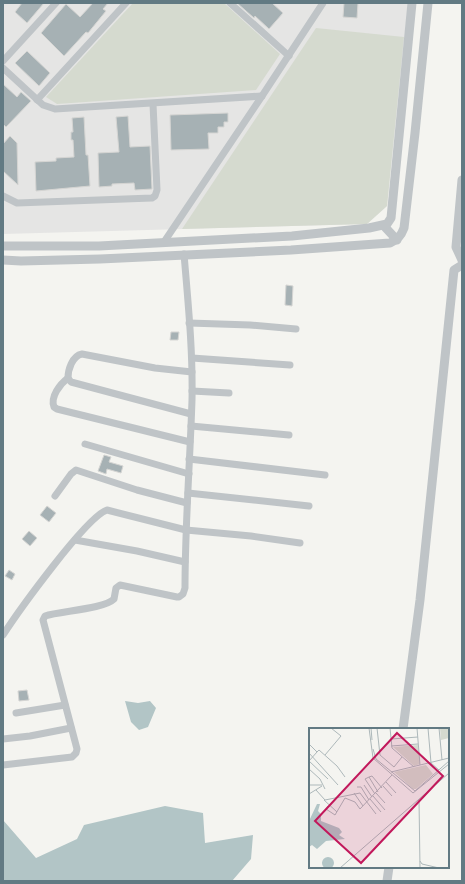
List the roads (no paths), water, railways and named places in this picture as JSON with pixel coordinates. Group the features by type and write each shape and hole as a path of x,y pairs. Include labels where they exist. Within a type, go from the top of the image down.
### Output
{"street":[{"path":"3,61 56,3"},
{"path":"37,100 126,3"},
{"path":"230,3 289,56"},
{"path":"164,242 323,3"},
{"path":"3,246 99,246 332,232 384,226 391,218 412,3"},
{"path":"3,260 100,259 340,247 397,240 404,228 428,3"},
{"path":"3,68 37,100 49,108 55,109 262,96"},
{"path":"3,196 17,203 152,198 155,196 157,190 153,104"},
{"path":"462,180 459,250 462,260"},
{"path":"384,226 397,240"},
{"path":"3,765 72,757 76,753 77,749 43,620 45,616 110,603 114,600 116,588 120,585 180,597 183,594 185,588 192,390 192,358 184,254"},
{"path":"403,728 420,600 454,270 462,265"},
{"path":"189,323 243,324 296,329"},
{"path":"190,442 58,409 54,407 53,401 60,385 68,378 74,359 78,355 82,354 155,368 192,372"},
{"path":"192,358 290,365"},
{"path":"68,378 71,382 191,414"},
{"path":"192,390 229,394"},
{"path":"191,426 289,435"},
{"path":"85,444 189,474"},
{"path":"189,459 325,475"},
{"path":"55,496 71,474 78,470 136,490 187,503"},
{"path":"188,493 309,506"},
{"path":"3,634 75,540 100,514 107,510 186,530 251,536 300,543"},
{"path":"75,540 185,562"},
{"path":"16,713 65,705"},
{"path":"3,739 71,728"},
{"path":"387,881 388,868"}]}
